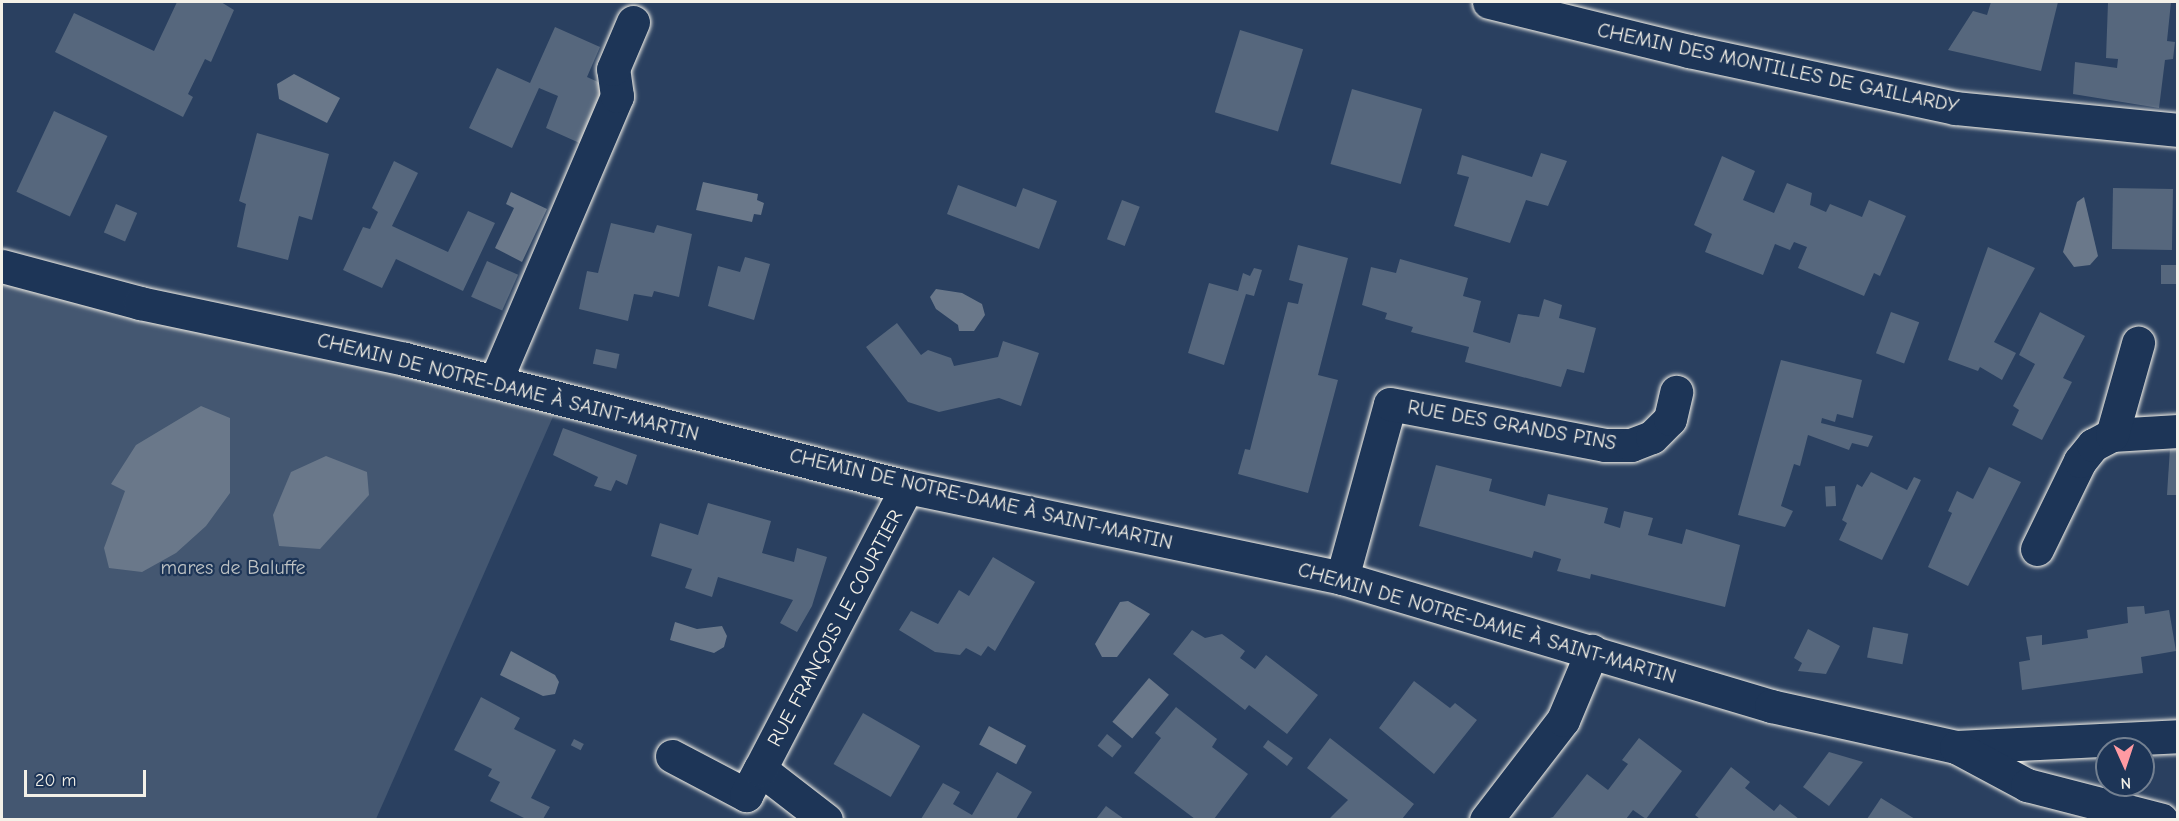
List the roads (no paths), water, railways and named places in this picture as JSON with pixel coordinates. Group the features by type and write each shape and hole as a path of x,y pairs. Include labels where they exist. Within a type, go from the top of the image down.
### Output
{"street":[{"name":"CHEMIN DES MONTILLES DE GAILLARDY","path":"1489,2 1899,97 2041,119 2178,130"},
{"path":"495,382 617,96 613,69 633,22"},
{"name":"CHEMIN DE NOTRE-DAME À SAINT-MARTIN","path":"2,266 140,303 405,358 907,487 1341,578 1772,706 1956,747 2026,784 2163,819"},
{"path":"2112,435 2138,343"},
{"name":"RUE DES GRANDS PINS","path":"1341,578 1390,404 1605,445 1631,445 1652,438 1670,419 1676,392"},
{"path":"2037,549 2080,461 2093,445 2112,435 2178,430"},
{"name":"RUE FRANÇOIS LE COURTIER","path":"672,756 746,795 907,487"},
{"path":"1486,819 1563,720 1592,651"},
{"name":"CHEMIN DE NOTRE-DAME À SAINT-MARTIN","path":"1956,747 2178,736"},
{"name":"RUE FRANÇOIS LE COURTIER","path":"760,769 826,819"}],"park label":[{"name":"mares de Baluffe","path":"233,567"}]}
